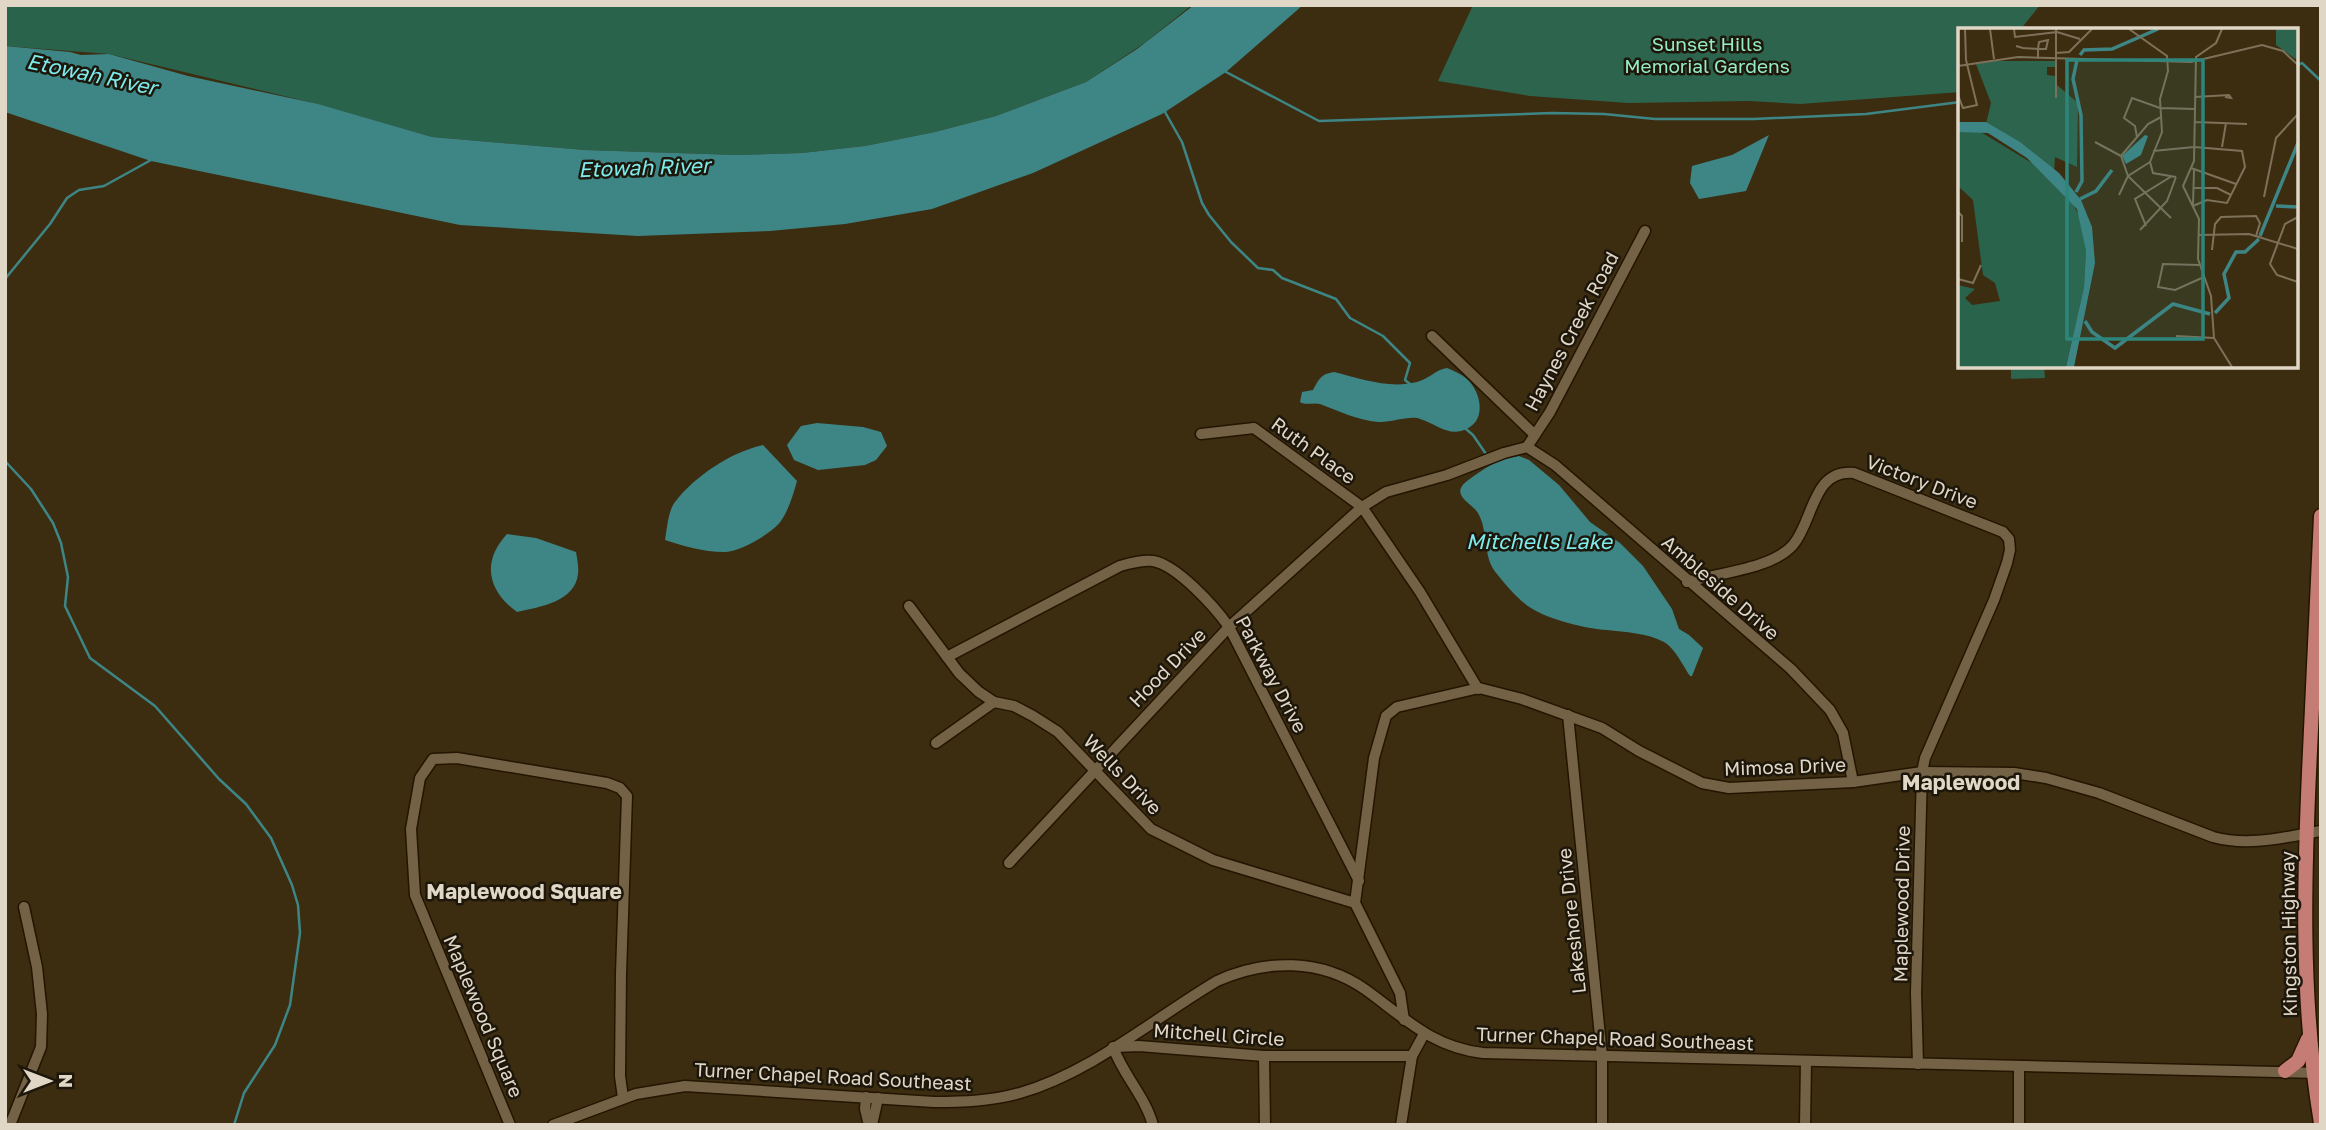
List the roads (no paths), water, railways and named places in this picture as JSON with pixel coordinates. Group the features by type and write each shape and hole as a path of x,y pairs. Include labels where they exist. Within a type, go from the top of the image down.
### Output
{"main road":[{"name":"Kingston Highway","path":"2317,1073 2309,1034 2305,951 2306,833 2321,516"},
{"path":"2285,1071 2298,1061 2309,1034"},
{"path":"2317,1073 2321,1123"}],"street":[{"name":"Haynes Creek Road","path":"1527,447 1550,412 1645,231"},
{"path":"1432,335 1535,435"},
{"name":"Ruth Place","path":"1202,434 1254,428 1362,507 1420,592 1478,689"},
{"path":"1362,507 1386,492 1447,475 1527,447"},
{"name":"Ambleside Drive","path":"1527,447 1555,465 1687,582 1791,669 1830,710 1843,733 1853,782"},
{"name":"Victory Drive","path":"1687,582 1773,561 1793,545 1824,482 1840,472 1854,473 2003,532 2009,539 2010,551"},
{"name":"Hood Drive","path":"1009,863 1229,627 1362,507"},
{"name":"Maplewood Drive","path":"1918,1065 1916,993 1922,772 1925,758 1994,600 2010,551"},
{"name":"Parkway Drive","path":"947,657 1120,566 1140,561 1156,562 1170,568 1220,614 1229,627 1359,881"},
{"name":"Wells Drive","path":"909,606 959,673 979,692 994,702 1014,706 1058,732 1151,829 1213,860 1355,903"},
{"name":"Mimosa Drive","path":"1355,903 1374,758 1386,716 1397,707 1478,689 1522,699 1602,728 1639,751 1702,783 1729,788 1853,782 1922,772 2002,772 2046,778 2099,793 2232,842 2259,841 2321,831"},
{"path":"936,743 994,702"},
{"name":"Lakeshore Drive","path":"1568,715 1602,1056 1602,1125"},
{"name":"Maplewood Square","path":"510,1125 415,895 411,829 420,778 433,759 457,758 607,783 620,788 627,796 621,974 620,1076 623,1098"},
{"path":"1355,903 1401,993 1404,1020"},
{"path":"10,1125 41,1047 42,1014 37,967 24,907"},
{"name":"Turner Chapel Road Southeast","path":"553,1125 623,1098 667,1088 700,1086 947,1102 999,1098 1065,1075 1217,981 1242,970 1265,965 1303,965 1338,974 1365,989 1424,1034 1446,1045 1471,1051 1918,1065 2317,1073"},
{"path":"1401,1125 1412,1056 1424,1034"},
{"name":"Mitchell Circle","path":"1113,1047 1139,1046 1264,1056 1412,1056"},
{"path":"1113,1047 1120,1067 1147,1105 1153,1125"},
{"path":"1264,1056 1265,1125"},
{"path":"1805,1125 1806,1061"},
{"path":"2019,1067 2019,1125"},
{"path":"871,1125 872,1098"}],"water":[{"name":"Etowah River","path":"1194,5 1303,5 1226,72 1162,114 1033,173 932,209 845,224 770,231 638,236 460,225 151,161 5,112 5,46 81,55 109,54 188,76 318,104 432,137 585,150 736,155 802,153 865,146 996,116 1086,82 1137,49"},
{"path":"1769,135 1746,191 1699,199 1690,183 1692,166 1732,155"},
{"path":"1447,368 1467,379 1479,400 1479,415 1475,422 1461,431 1446,430 1416,418 1370,421 1320,404 1300,402 1302,392 1313,390 1321,378 1334,372 1375,382 1407,384"},
{"path":"817,423 863,427 881,432 887,446 876,460 865,465 818,470 794,460 787,445 801,426"},
{"path":"763,445 797,481 786,512 776,526 755,541 724,552 701,550 665,540 673,506 683,492 703,474 726,459"},
{"name":"Mitchells Lake","path":"1519,456 1529,460 1559,485 1590,522 1620,543 1643,566 1672,609 1679,629 1703,648 1692,676 1672,648 1664,642 1628,632 1589,628 1547,616 1521,601 1497,574 1489,560 1484,528 1478,513 1461,495 1460,490 1467,481 1492,465"},
{"path":"507,534 536,538 576,552 578,574 570,591 555,602 517,612 507,604 494,585 491,565"}],"waterway":[{"path":"2298,65 2302,63 2321,81"},
{"path":"1226,72 1319,121 1552,113 1655,119 1754,119 1866,114 1958,102"},
{"path":"1166,109 1165,112 1182,142 1202,203 1231,242 1258,268 1273,270 1282,278 1336,299 1350,318 1383,336 1410,363 1405,380 1410,384"},
{"path":"5,279 50,224 67,198 79,190 104,186 151,160"},
{"path":"1466,429 1486,454"},
{"path":"5,461 31,489 53,523 61,543 68,577 65,606 90,658 155,706 219,779 246,804 271,838 292,885 298,905 300,933 290,1005 275,1045 244,1093 234,1125"}],"district":[{"name":"Maplewood","path":"1961,782"},
{"name":"Maplewood Square","path":"524,891"}],"park label":[{"name":"Sunset Hills Memorial Gardens","path":"1707,54"}]}
